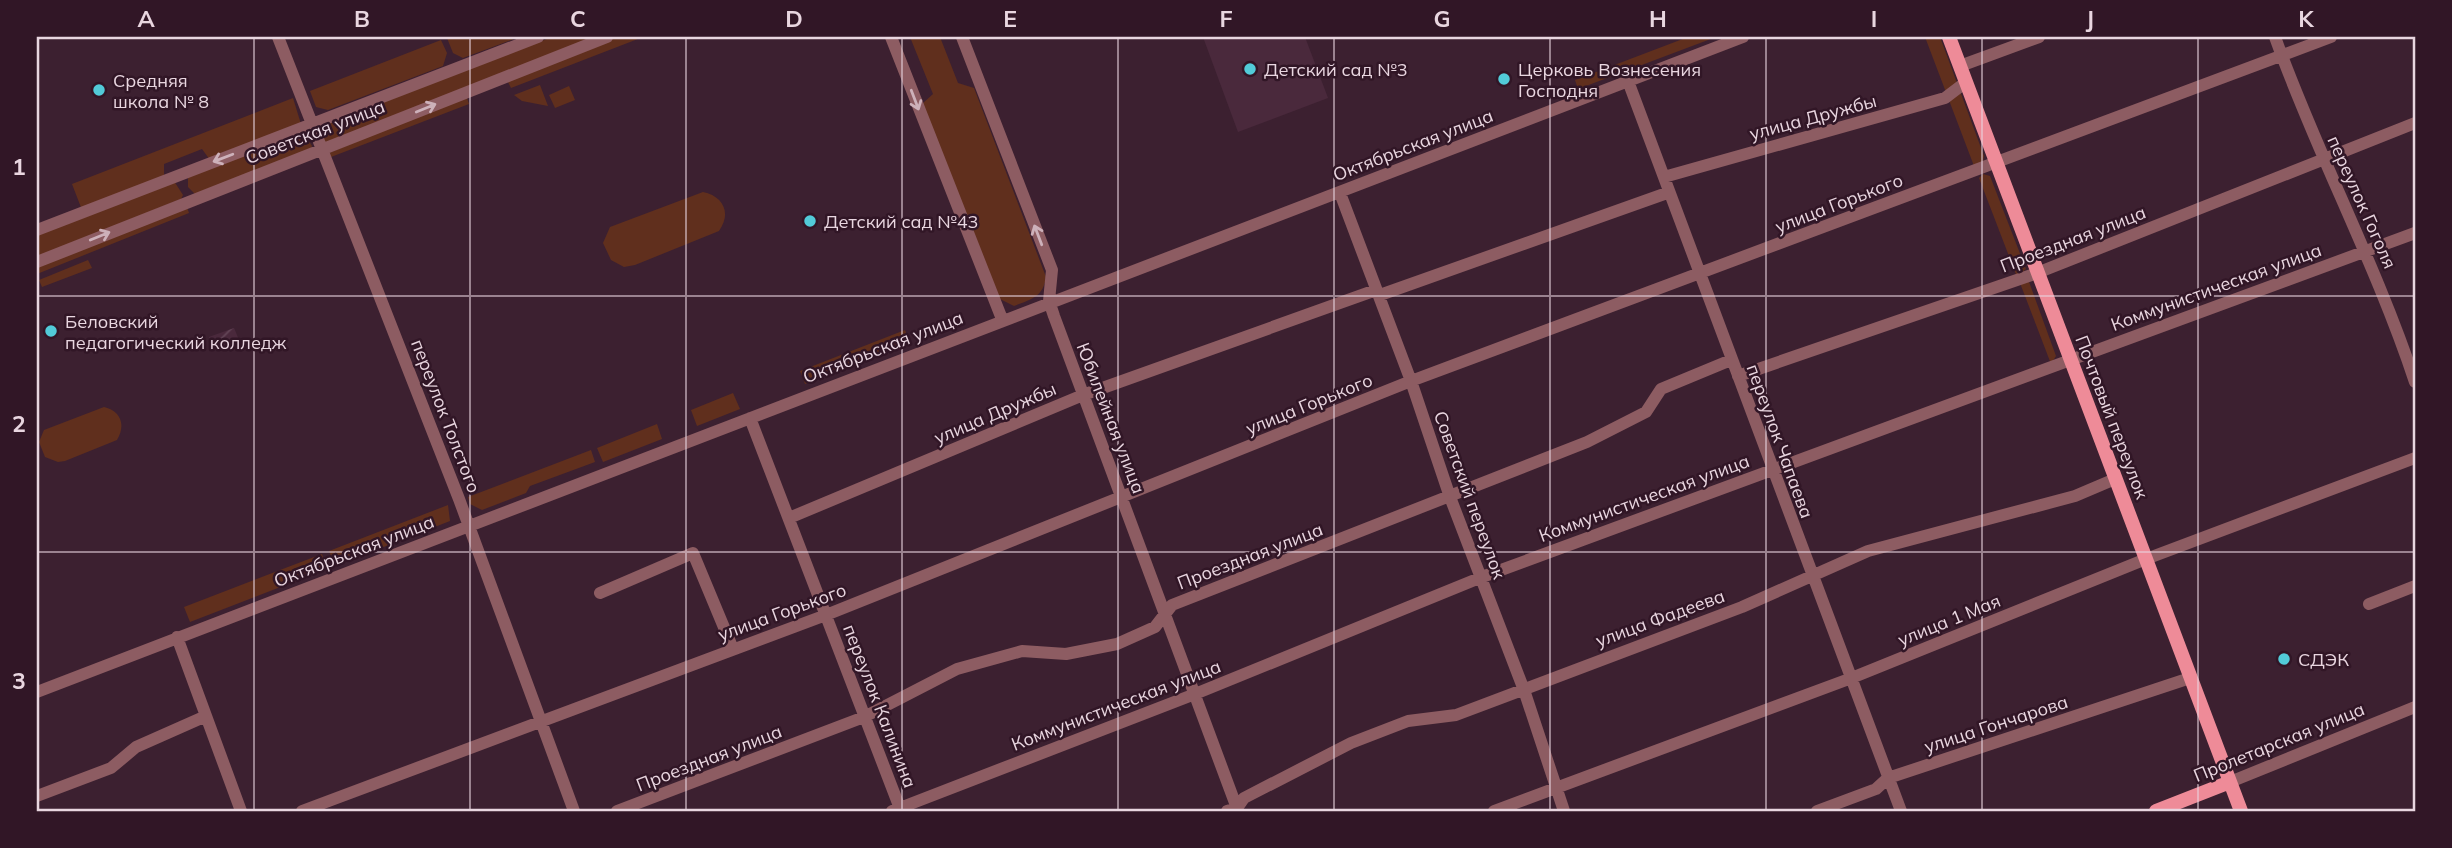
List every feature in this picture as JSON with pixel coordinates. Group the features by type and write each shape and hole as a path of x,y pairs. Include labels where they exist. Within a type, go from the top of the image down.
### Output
{"main road":[{"name":"Почтовый переулок","path":"1949,37 1994,163 2241,811"},
{"name":"Пролетарская улица","path":"2156,811 2230,782"}],"street":[{"name":"переулок Толстого","path":"278,37 386,308 574,811"},
{"name":"Советская улица","path":"37,230 538,37"},
{"name":"Советская улица","path":"37,262 607,37"},
{"path":"891,37 1002,319"},
{"name":"Юбилейная улица","path":"962,37 1052,270 1049,301 1195,694 1234,810"},
{"name":"Октябрьская улица","path":"37,692 1002,319 1743,37"},
{"path":"1960,66 2039,37"},
{"name":"переулок Гоголя","path":"2275,37 2324,161 2365,250 2415,382"},
{"name":"улица Горького","path":"302,811 539,720 826,615 1123,499 1411,381 2331,37"},
{"name":"переулок Чапаева","path":"1628,81 1664,177 1667,193 1901,811"},
{"name":"улица Дружбы","path":"1664,177 1945,98 1966,82"},
{"name":"Проездная улица","path":"1738,376 2037,273 2415,123"},
{"name":"Советский переулок","path":"1340,192 1411,381 1450,497 1524,690 1564,811"},
{"name":"улица Дружбы","path":"789,518 1083,395 1667,193"},
{"name":"Коммунистическая улица","path":"897,810 1482,578 2415,233"},
{"name":"Проездная улица","path":"617,811 864,718 957,669 1022,651 1066,654 1117,644 1154,627 1172,605 1587,442 1646,412 1661,388 1731,360"},
{"name":"переулок Калинина","path":"750,418 897,810"},
{"name":"улица 1 Мая","path":"1494,811 1849,679 2146,559 2415,458"},
{"name":"улица Фадеева","path":"1234,810 1244,798 1351,743 1408,721 1456,715 1524,690 1600,658 1742,607 1868,551 2075,496 2115,479"},
{"path":"600,593 693,553 733,649"},
{"path":"2369,604 2415,586"},
{"path":"177,637 241,811"},
{"name":"улица Гончарова","path":"1817,811 1876,789 1888,778 2190,678"},
{"name":"Пролетарская улица","path":"2230,782 2415,707"},
{"path":"37,796 111,768 136,747 206,716"}],"shaded area":[{"path":"519,37 463,58 453,53 447,38"},
{"path":"552,37 596,37 325,143 321,132 327,124"},
{"path":"615,37 643,37 511,88 507,80"},
{"path":"910,37 940,37 958,83 974,88 1046,277 1045,284 1036,296 1014,306 998,298 922,104 933,94"},
{"path":"1203,37 1305,37 1328,98 1238,132"},
{"path":"1688,37 1716,37 1578,89 1575,80"},
{"path":"1925,37 1940,37 1984,156 1983,162 1974,166"},
{"path":"441,40 447,53 443,66 328,110 316,107 310,91"},
{"path":"540,85 548,106 522,101 514,95"},
{"path":"569,86 575,100 555,108 549,95"},
{"path":"466,95 469,104 331,157 329,153"},
{"path":"293,98 301,124 210,160 202,149 164,164 164,177 82,210 72,184"},
{"path":"303,132 312,146 310,150 195,194 188,187 188,177"},
{"path":"1983,174 1990,176 2026,269 2017,277 1979,178"},
{"path":"174,181 183,195 181,199 37,257 37,235"},
{"path":"703,192 716,197 723,206 725,218 719,231 635,265 624,267 611,260 603,243 610,227"},
{"path":"187,207 189,213 37,274 37,267"},
{"path":"88,260 92,268 42,287 39,280"},
{"path":"2028,279 2056,356 2051,364 2020,283"},
{"path":"234,328 239,340 213,350 209,337"},
{"path":"905,330 910,343 805,384 800,371"},
{"path":"733,393 740,409 697,426 691,410"},
{"path":"104,407 120,419 121,429 117,440 65,461 58,462 45,457 39,442 44,430"},
{"path":"657,424 662,439 603,462 597,448"},
{"path":"591,450 595,462 530,486 526,493 482,510 470,504 468,497"},
{"path":"448,505 450,521 335,566 329,551"},
{"path":"322,554 327,569 190,622 184,607"}],"place":[{"name":"Детский сад №3","path":"1250,69"},
{"name":"Церковь Вознесения Господня","path":"1504,79"},
{"name":"Средняя школа № 8","path":"99,90"},
{"name":"Детский сад №43","path":"810,221"},
{"name":"Беловский педагогический колледж","path":"51,331"},
{"name":"СДЭК","path":"2284,659"}]}
